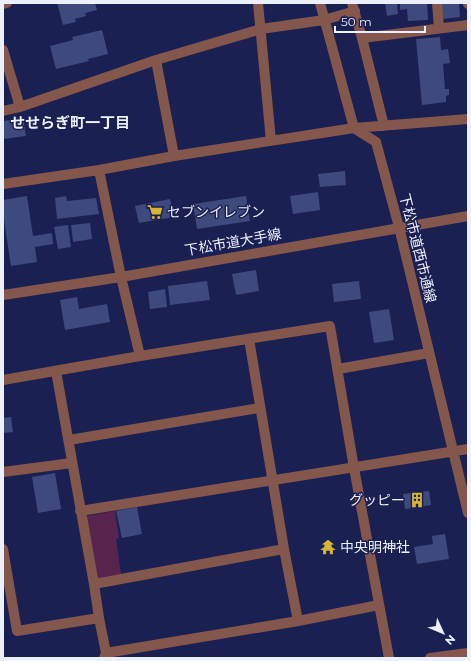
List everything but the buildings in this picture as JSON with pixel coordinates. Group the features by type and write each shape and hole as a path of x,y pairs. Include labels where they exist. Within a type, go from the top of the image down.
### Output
{"street":[{"path":"3,4 7,3"},
{"path":"258,3 271,141"},
{"path":"320,3 354,128"},
{"path":"437,3 439,28"},
{"path":"3,111 20,107 156,60 261,30 324,20 354,7 384,126"},
{"path":"362,38 468,25"},
{"path":"3,50 20,107"},
{"path":"156,60 174,156"},
{"path":"3,184 99,170 174,156 354,128 468,119"},
{"name":"下松市道西市通線","path":"354,128 376,142 399,227 468,513"},
{"path":"99,170 121,277 140,356"},
{"name":"下松市道大手線","path":"3,295 121,277 468,216"},
{"path":"3,380 140,356 330,326 354,468 389,658"},
{"path":"248,339 259,408 298,621"},
{"path":"338,370 429,353"},
{"path":"56,371 94,584 105,656 379,605"},
{"path":"69,440 259,408"},
{"path":"80,511 468,449"},
{"path":"3,472 72,463"},
{"path":"3,549 17,631 99,618"},
{"path":"94,584 284,549"},
{"path":"430,658 468,653"}],"shaded area":[{"path":"115,511 119,538 116,539 121,574 98,578 86,516"}],"place":[{"name":"セブンイレブン","path":"155,212"},
{"name":"グッピー","path":"417,500"},
{"name":"中央明神社","path":"328,547"}],"district":[{"name":"せせらぎ町一丁目","path":"70,122"}]}
